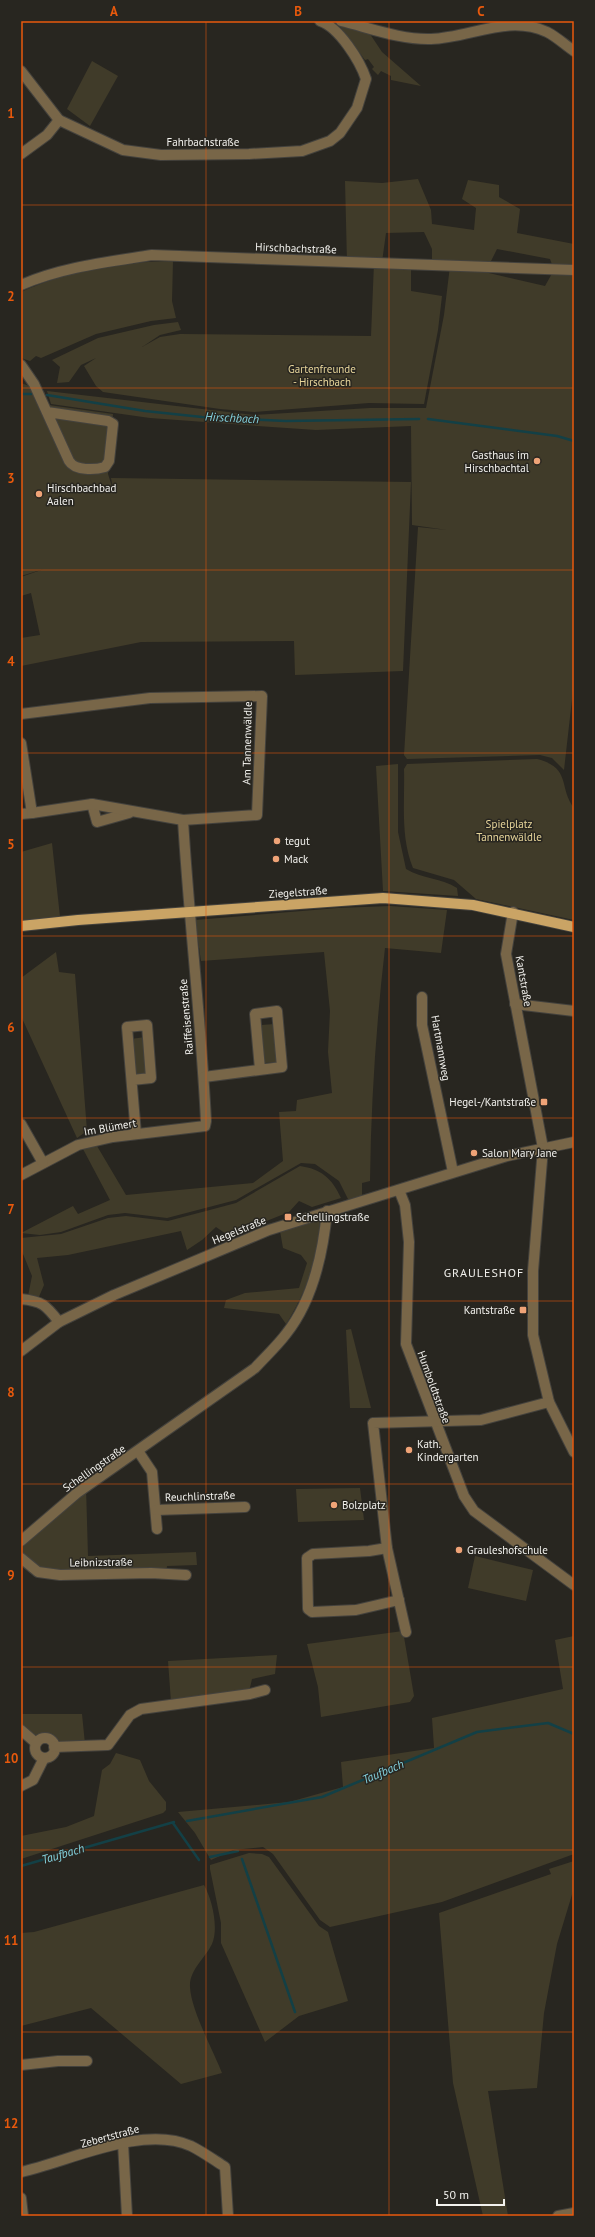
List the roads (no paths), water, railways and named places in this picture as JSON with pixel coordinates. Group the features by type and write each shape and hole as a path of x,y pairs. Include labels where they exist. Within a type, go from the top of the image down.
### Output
{"main road":[{"name":"Ziegelstraße","path":"21,926 188,911 383,898 473,905 513,912 574,927"}],"street":[{"path":"341,21 366,24 408,37 429,39 452,38 466,32 513,24 530,26 555,37 574,51"},
{"name":"Fahrbachstraße","path":"59,120 123,150 143,154 249,154 302,151 330,141 340,134 357,108 366,79 354,54 327,22"},
{"path":"21,70 59,120 47,135 21,154"},
{"name":"Hirschbachstraße","path":"21,285 42,276 92,264 152,255 574,270"},
{"path":"21,365 34,384 69,460 77,468 105,467 109,461 113,424 108,421 47,412"},
{"name":"Am Tannenwäldle","path":"21,714 150,698 262,696 257,814 183,820"},
{"path":"21,743 22,760 32,813"},
{"path":"92,804 97,822 133,812"},
{"path":"21,814 92,804 183,820 188,911"},
{"name":"Raiffeisenstraße","path":"188,911 204,1077 206,1121"},
{"name":"Kantstraße","path":"513,912 506,954 544,1148 533,1271 533,1335 549,1402 574,1452"},
{"name":"Hartmannweg","path":"422,997 422,1026 453,1172"},
{"path":"515,1004 574,1011"},
{"path":"204,1077 282,1067 278,1011 255,1014 260,1069"},
{"path":"132,1080 151,1078 146,1025 127,1027 136,1134"},
{"name":"Im Blümert","path":"21,1175 78,1144 136,1134 205,1126 206,1121"},
{"path":"21,1124 43,1163"},
{"name":"Hegelstraße","path":"21,1351 59,1322 114,1295 247,1239 327,1211 399,1190 453,1172 507,1156 574,1142"},
{"name":"Humboldtstraße","path":"399,1190 405,1205 409,1242 406,1344 434,1421 464,1496 474,1511 573,1585"},
{"name":"Schellingstraße","path":"21,1541 77,1493 255,1368 287,1333 304,1306 317,1271 324,1240 327,1211"},
{"path":"21,1299 38,1300 48,1308 59,1322"},
{"path":"406,1632 387,1548 373,1423 481,1420 549,1402"},
{"name":"Reuchlinstraße","path":"138,1451 152,1472 156,1510 156,1529"},
{"name":"Reuchlinstraße","path":"156,1510 245,1506"},
{"path":"387,1548 369,1551 313,1554 307,1558 308,1609 312,1612 356,1610 399,1600"},
{"name":"Leibnizstraße","path":"21,1558 38,1572 60,1575 151,1573 186,1575"},
{"path":"54,1747 108,1745 130,1715 141,1709 250,1694 264,1690"},
{"path":"21,1730 36,1743 36,1753 44,1758"},
{"path":"21,1786 32,1780 44,1758 51,1756 54,1747 51,1741 45,1738 36,1743"},
{"path":"21,2065 58,2061 87,2061"},
{"name":"Zebertstraße","path":"21,2172 47,2167 123,2143 148,2138 172,2141 190,2146 225,2167 228,2216"},
{"path":"123,2143 127,2216"},
{"path":"21,2198 23,2216"},
{"path":"558,2216 574,2212"}],"waterway":[{"name":"Hirschbach","path":"21,394 31,394"},
{"name":"Hirschbach","path":"47,395 145,411 202,417 286,421 419,419"},
{"name":"Hirschbach","path":"428,419 557,436 574,441"},
{"name":"Taufbach","path":"187,1821 322,1797 477,1732 548,1723 574,1734"},
{"name":"Taufbach","path":"21,1866 174,1822"},
{"path":"173,1823 199,1860"},
{"path":"210,1857 238,1851"},
{"path":"242,1859 295,2012"}],"place":[{"name":"Gasthaus im Hirschbachtal","path":"537,461"},
{"name":"Hirschbachbad Aalen","path":"39,494"},
{"name":"tegut","path":"277,841"},
{"name":"Mack","path":"276,859"},
{"name":"Hegel-/Kantstraße","path":"544,1102"},
{"name":"Salon Mary Jane","path":"474,1153"},
{"name":"Schellingstraße","path":"288,1217"},
{"name":"Kantstraße","path":"523,1310"},
{"name":"Kath. Kindergarten","path":"409,1450"},
{"name":"Bolzplatz","path":"334,1505"},
{"name":"Grauleshofschule","path":"459,1550"}],"district":[{"name":"GRAULESHOF","path":"484,1273"}],"park label":[{"name":"Gartenfreunde - Hirschbach","path":"322,375"},
{"name":"Spielplatz Tannenwäldle","path":"509,830"}]}
